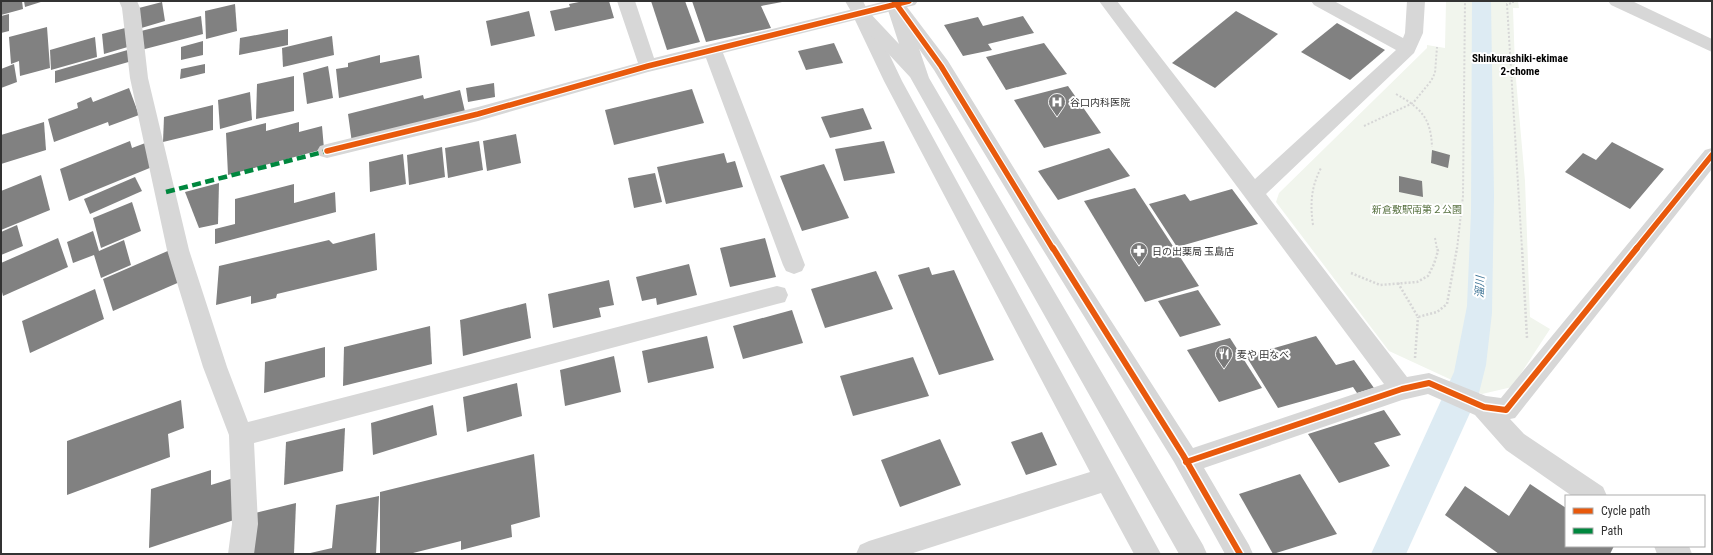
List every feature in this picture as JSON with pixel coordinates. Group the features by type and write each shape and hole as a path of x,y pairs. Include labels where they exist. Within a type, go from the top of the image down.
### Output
{"street":[{"path":"128,1 131,8 139,78 178,250 215,368 241,435 245,524 241,554"},
{"path":"626,1 648,66"},
{"path":"1108,1 1402,389"},
{"path":"1320,1 1408,49"},
{"path":"1253,193 1408,49 1414,33 1416,1"},
{"path":"1617,1 1712,46"},
{"path":"327,151 478,114 648,66 713,51 857,7 899,2"},
{"path":"899,2 920,78"},
{"path":"899,2 941,66 1186,462 1240,554"},
{"path":"857,7 920,78 1194,554"},
{"path":"857,7 892,82 1148,554"},
{"path":"713,51 794,265"},
{"path":"1186,462 1402,389 1429,383 1484,407 1506,410 1712,155"},
{"path":"241,435 777,295"},
{"path":"1484,407 1515,442 1593,495"},
{"path":"869,554 1107,479"},
{"path":"1668,547 1679,554"}],"path":[{"path":"1418,316 1437,312 1447,304 1460,231 1463,196 1465,1"},
{"path":"1513,1 1513,3 1507,4 1526,335 1528,339 1552,353"},
{"path":"1363,127 1413,103 1431,81 1435,73 1437,46"},
{"path":"1373,82 1413,103 1425,117 1431,128 1432,147"},
{"path":"1313,226 1311,200 1313,185 1324,163"},
{"path":"1347,271 1360,278 1380,284 1417,282 1428,276 1434,264 1438,251 1435,238"},
{"path":"1398,284 1418,316 1414,363"}],"green space":[{"name":"新倉敷駅南第２公園","path":"1446,1 1518,1 1519,8 1513,8 1515,68 1525,181 1530,317 1550,329 1512,387 1482,394 1389,351 1276,202 1279,193 1427,48 1427,45 1445,48"}],"water":[{"name":"溜川","path":"1472,1 1491,1 1494,196 1492,313 1486,365 1479,393 1406,554 1371,554 1454,372 1467,306 1471,212"}],"building":[{"path":"1,1 22,1 23,9 1,15"},
{"path":"24,1 44,1 25,7"},
{"path":"584,1 609,1 614,18 555,31 550,11 570,7 569,4"},
{"path":"651,1 685,1 700,42 667,50"},
{"path":"692,1 782,2 761,6 771,28 706,42"},
{"path":"162,2 165,21 138,29 135,9"},
{"path":"235,4 237,31 206,39 205,11"},
{"path":"529,11 535,36 491,46 486,21"},
{"path":"1236,11 1278,34 1215,88 1172,63"},
{"path":"9,14 9,31 1,33 1,16"},
{"path":"201,16 203,34 141,50 141,31"},
{"path":"1023,16 1034,33 988,44 992,50 963,56 944,25 978,17 983,26"},
{"path":"1337,23 1385,50 1350,80 1301,52"},
{"path":"47,27 50,68 20,76 19,61 11,64 9,37"},
{"path":"129,27 131,46 104,54 102,34"},
{"path":"288,29 288,45 239,55 240,38"},
{"path":"332,36 334,55 283,67 282,48"},
{"path":"95,37 97,57 51,70 50,50"},
{"path":"203,41 203,55 181,60 181,47"},
{"path":"834,43 843,63 806,70 798,51"},
{"path":"1044,43 1067,74 1006,90 986,57"},
{"path":"131,49 132,61 55,83 55,71"},
{"path":"380,55 380,63 419,55 422,78 339,98 336,69 348,67 348,63"},
{"path":"14,64 17,82 1,88 1,69"},
{"path":"205,64 205,73 180,79 181,69"},
{"path":"328,66 333,98 307,104 303,73"},
{"path":"294,76 294,111 256,119 257,84"},
{"path":"494,83 495,97 468,102 466,88"},
{"path":"1068,86 1101,133 1044,148 1014,100"},
{"path":"129,88 139,115 109,126 108,122 54,142 48,119 78,108 77,103 91,97 93,102"},
{"path":"692,89 704,123 614,145 605,110"},
{"path":"460,90 466,116 352,143 348,114 423,95 424,99"},
{"path":"250,92 252,120 220,129 218,100"},
{"path":"213,105 213,130 163,142 164,117"},
{"path":"863,108 872,129 830,138 821,117"},
{"path":"44,122 46,150 1,164 1,135"},
{"path":"299,122 299,132 322,126 324,149 228,175 226,133 266,123 266,131"},
{"path":"516,134 521,163 487,171 483,141"},
{"path":"130,141 132,148 148,142 157,165 69,201 60,169"},
{"path":"479,141 483,170 448,178 445,148"},
{"path":"884,141 895,173 844,181 835,149"},
{"path":"1612,142 1664,169 1630,209 1565,172 1583,153 1596,160"},
{"path":"442,147 445,177 409,185 407,155"},
{"path":"1109,148 1130,176 1058,200 1038,171"},
{"path":"1432,150 1450,155 1448,168 1431,163"},
{"path":"724,153 727,163 735,161 743,187 666,204 657,167"},
{"path":"403,154 406,184 370,192 369,162"},
{"path":"824,164 849,218 802,231 780,176"},
{"path":"655,173 662,202 634,208 628,178"},
{"path":"41,175 50,210 1,230 1,191"},
{"path":"1399,176 1422,181 1423,197 1399,192"},
{"path":"135,177 142,191 90,214 84,199"},
{"path":"219,183 218,224 199,228 185,192"},
{"path":"294,184 294,203 335,192 336,212 215,244 215,229 235,224 235,199"},
{"path":"1135,188 1199,286 1145,302 1084,201"},
{"path":"1232,189 1258,224 1177,247 1149,204 1185,194 1190,201"},
{"path":"132,202 141,231 101,248 93,218"},
{"path":"17,225 23,246 1,255 1,232"},
{"path":"93,231 99,251 124,240 131,265 101,278 94,255 73,263 67,242"},
{"path":"375,233 377,270 277,294 276,298 251,304 251,296 216,305 219,266 329,240 333,244"},
{"path":"58,238 68,267 3,296 1,288 1,263"},
{"path":"765,238 776,277 730,287 720,248"},
{"path":"170,250 182,281 113,311 103,279"},
{"path":"689,264 697,295 657,305 656,298 642,301 636,277"},
{"path":"929,267 932,275 954,270 994,360 939,375 898,275"},
{"path":"876,271 893,309 825,328 811,289"},
{"path":"609,280 614,305 599,308 601,317 553,328 548,294"},
{"path":"95,289 104,319 30,353 22,321"},
{"path":"1198,290 1221,325 1180,337 1158,301"},
{"path":"526,303 531,338 463,356 460,320"},
{"path":"792,310 803,343 743,359 733,326"},
{"path":"430,326 432,364 343,386 344,347"},
{"path":"707,336 714,368 648,383 642,351"},
{"path":"1316,336 1336,365 1354,360 1374,388 1357,393 1353,387 1278,408 1246,356"},
{"path":"1230,338 1262,388 1219,402 1187,350"},
{"path":"325,347 325,377 264,393 265,362"},
{"path":"614,356 621,392 565,406 560,370"},
{"path":"913,357 929,396 853,416 840,376"},
{"path":"517,383 522,416 467,432 463,397"},
{"path":"181,400 184,428 168,434 170,457 67,495 67,441"},
{"path":"433,405 437,435 373,455 371,423"},
{"path":"1384,410 1401,435 1374,443 1390,466 1339,483 1308,434"},
{"path":"345,428 343,471 284,485 286,442"},
{"path":"1042,432 1057,465 1026,475 1011,442"},
{"path":"940,439 961,485 900,507 881,460"},
{"path":"534,454 540,517 511,525 512,537 461,550 461,541 409,554 380,554 380,492"},
{"path":"211,470 211,485 237,477 237,519 149,548 151,489"},
{"path":"1300,474 1337,534 1273,554 1239,494"},
{"path":"1530,484 1565,507 1565,547 1614,547 1610,554 1499,554 1445,515 1465,486 1509,516"},
{"path":"379,496 376,554 306,554 332,548 336,505"},
{"path":"296,503 294,554 252,554 255,513"}],"marked path":[{"path":"166,192 327,151"}],"cycle path":[{"path":"894,1 941,66 1034,218 1183,455 1240,554"},
{"path":"327,151 478,114 648,66 909,1"},
{"path":"1186,462 1402,389 1429,383 1484,407 1506,410 1712,155"}],"place":[{"name":"谷口内科医院","path":"1057,117"},
{"name":"日の出薬局 玉島店","path":"1139,266"},
{"name":"麦や 田なべ","path":"1224,369"}],"district":[{"name":"Shinkurashiki-ekimae 2-chome","path":"1520,64"}]}
